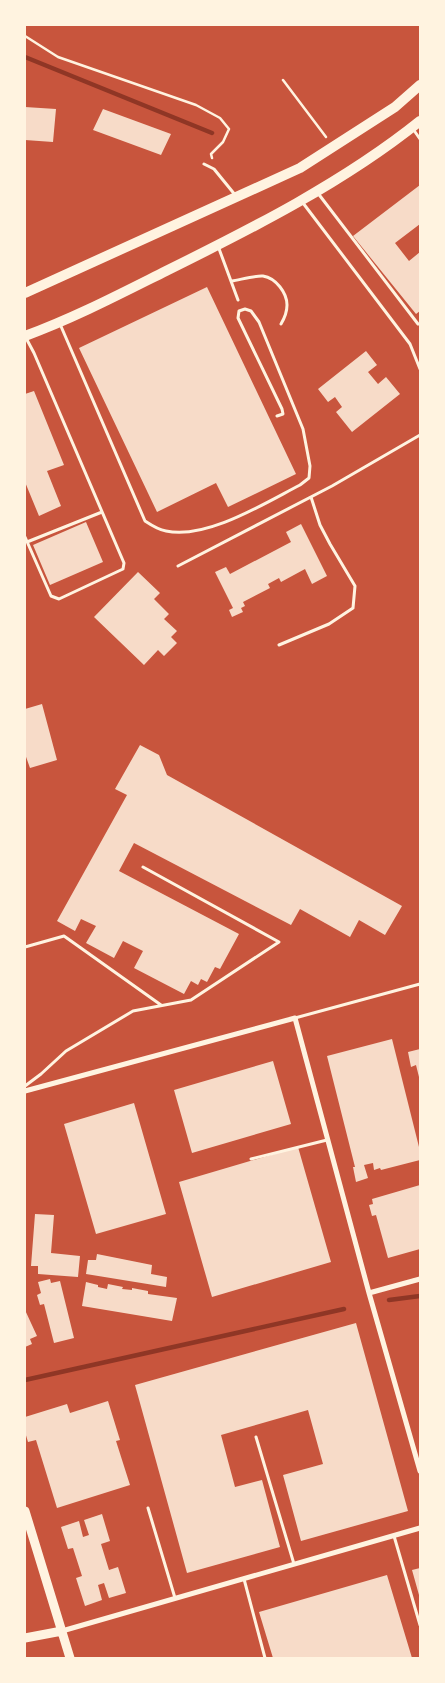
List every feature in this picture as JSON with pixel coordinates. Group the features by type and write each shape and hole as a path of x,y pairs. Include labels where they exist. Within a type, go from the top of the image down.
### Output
{"main road":[{"path":"25,293 300,168 395,107 420,85"},
{"path":"25,336 60,323 218,246 317,192 416,124"}],"street":[{"path":"25,1091 295,1018 369,1293 419,1462 420,1471"},
{"path":"369,1293 420,1279"},
{"path":"25,1511 70,1658"},
{"path":"25,1638 62,1631 420,1528"}],"lane":[{"path":"416,124 420,139"},
{"path":"204,164 214,169 236,196"},
{"path":"317,192 418,324 420,324"},
{"path":"301,200 410,344 420,369"},
{"path":"218,246 238,300"},
{"path":"232,281 263,276 275,282 284,293 287,306 281,324"},
{"path":"60,323 145,522 165,532 184,532 219,526 300,486 309,478 310,466 303,429 259,322 251,311 245,308 239,311 238,318 282,409 283,414 277,416"},
{"path":"25,336 124,563 123,569 59,599 51,596 25,537"},
{"path":"178,566 311,497 420,435"},
{"path":"279,645 329,624 353,608 355,586 323,531 311,497"},
{"path":"27,542 102,512"},
{"path":"25,1086 41,1074 66,1050 133,1011 191,1000 279,942 142,867"},
{"path":"25,947 64,936 162,1006"},
{"path":"295,1018 420,984"},
{"path":"251,1159 327,1140"},
{"path":"256,1437 294,1564"},
{"path":"148,1508 175,1599"},
{"path":"394,1535 420,1625"},
{"path":"244,1579 265,1658"}],"path":[{"path":"25,36 58,57 173,96 220,118 228,129 223,142 211,154 214,169"},
{"path":"283,80 334,146"}],"building":[{"path":"25,107 56,109 53,142 25,140"},
{"path":"103,109 171,134 161,155 93,130"},
{"path":"420,185 420,224 395,243 409,261 420,252 420,311 416,314 353,236"},
{"path":"207,287 296,474 228,507 216,483 157,512 79,348"},
{"path":"366,351 377,365 368,372 378,384 386,377 400,394 352,432 336,412 342,407 335,397 328,402 318,389"},
{"path":"34,391 64,465 47,471 61,506 39,516 25,482 25,394"},
{"path":"86,522 103,562 50,585 33,545"},
{"path":"301,524 327,576 312,584 305,569 281,582 279,578 268,584 270,588 243,602 245,606 241,608 243,612 232,617 229,610 233,608 215,572 226,567 230,574 291,542 286,532"},
{"path":"138,572 160,593 154,599 169,614 164,619 177,631 171,637 177,643 164,656 158,650 144,665 94,617"},
{"path":"42,704 57,760 30,768 25,754 25,709"},
{"path":"140,745 159,755 167,775 402,906 385,935 359,920 350,937 300,909 291,925 134,843 119,871 239,934 220,969 215,967 207,982 201,979 198,985 191,981 184,994 134,968 143,951 123,941 114,958 86,943 96,926 81,919 75,931 57,921 127,795 115,789"},
{"path":"392,1039 420,1151 420,1160 381,1170 380,1168 374,1170 373,1163 364,1165 368,1178 356,1182 353,1167 355,1167 327,1056"},
{"path":"420,1049 419,1077 416,1065 411,1067 408,1052"},
{"path":"273,1061 291,1124 192,1153 174,1090"},
{"path":"134,1103 166,1214 96,1234 64,1124"},
{"path":"298,1147 331,1262 212,1297 179,1182"},
{"path":"420,1185 420,1249 388,1258 376,1215 372,1216 369,1205 373,1204 372,1199"},
{"path":"35,1214 54,1215 51,1253 80,1256 78,1277 38,1274 38,1266 31,1266"},
{"path":"97,1254 152,1265 151,1274 167,1277 166,1287 86,1274 88,1260 96,1260"},
{"path":"50,1279 51,1283 60,1281 74,1338 54,1343 44,1304 40,1305 37,1295 41,1293 38,1282"},
{"path":"86,1282 107,1289 108,1284 123,1287 122,1289 132,1290 132,1288 148,1291 148,1294 177,1298 172,1321 82,1306"},
{"path":"25,1310 37,1336 30,1339 32,1344 25,1347"},
{"path":"356,1323 408,1511 301,1541 283,1475 323,1464 308,1410 221,1435 235,1487 262,1480 280,1547 187,1573 135,1385"},
{"path":"108,1401 120,1440 116,1441 130,1485 57,1508 36,1440 28,1442 25,1432 25,1417 67,1404 70,1413"},
{"path":"102,1514 110,1541 101,1544 109,1570 118,1567 126,1593 109,1598 104,1583 98,1585 102,1600 85,1606 76,1578 82,1576 73,1548 68,1549 61,1527 79,1521 83,1537 89,1535 84,1520"},
{"path":"420,1568 420,1595 419,1595 412,1570"},
{"path":"387,1575 412,1658 273,1658 259,1612"}],"waterway":[{"path":"25,57 212,133"},
{"path":"389,1300 420,1296"},
{"path":"25,1380 344,1309"}]}
